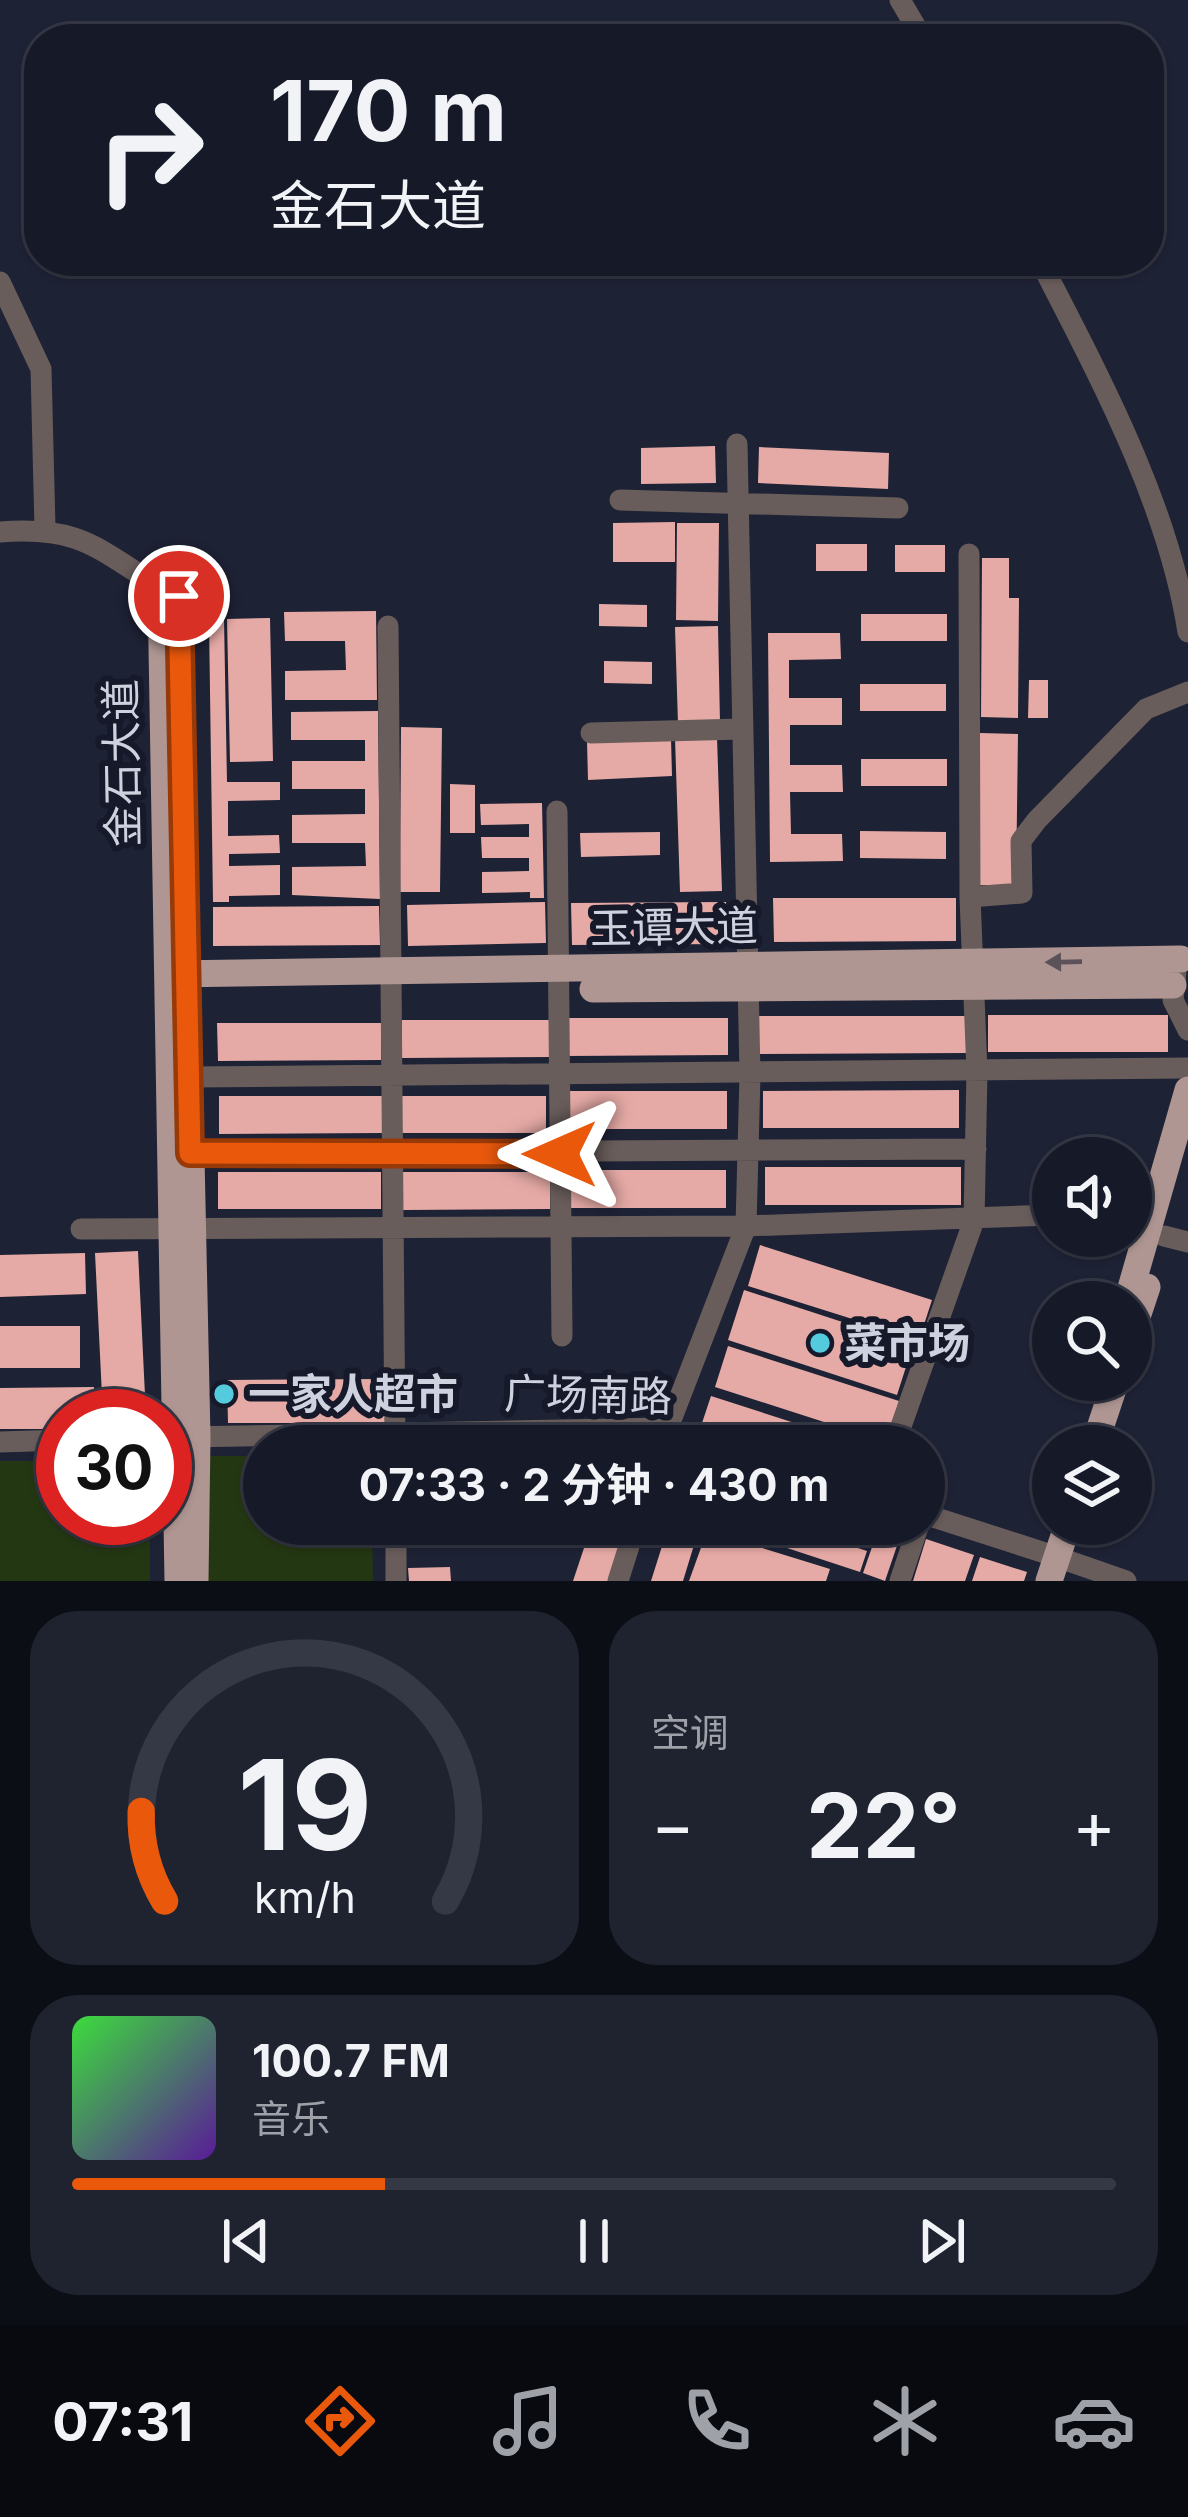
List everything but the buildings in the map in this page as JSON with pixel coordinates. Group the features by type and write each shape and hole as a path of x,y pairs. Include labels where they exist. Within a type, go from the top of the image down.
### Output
{"main road":[{"name":"金石大道","path":"161,588 179,596 180,1389"},
{"name":"玉谭大道","path":"178,983 973,976 1180,965"},
{"name":"金石大道","path":"178,983 189,1077 190,1153 180,1230"},
{"path":"1152,1187 1188,1090"},
{"path":"1152,1290 1176,1239 1188,1145"},
{"name":"金石大道","path":"178,1545 178,1581"},
{"name":"金石大道","path":"191,1545 195,1581"},
{"path":"1036,1581 1050,1564"}],"street":[{"path":"1047,276 1136,462 1181,587 1188,632"},
{"path":"0,282 41,369 45,529"},
{"path":"669,1425 746,1226 750,1075 737,444"},
{"path":"620,500 898,508"},
{"path":"0,532 45,529 71,534 161,588"},
{"path":"901,1425 974,1220 977,1072 970,897 969,554"},
{"path":"388,626 395,1425"},
{"path":"970,897 1022,893 1021,841 1037,820 1119,731 1146,709 1188,692"},
{"path":"591,733 741,729"},
{"path":"557,812 562,1336"},
{"path":"1180,965 1178,1014 1188,1030"},
{"path":"189,1077 1188,1068"},
{"path":"190,1153 976,1149"},
{"path":"81,1229 746,1226 1032,1216"},
{"name":"广场南路","path":"192,1437 243,1437"},
{"path":"0,1442 36,1441"},
{"path":"945,1522 1050,1564 1126,1581"},
{"path":"396,1545 396,1581"},
{"path":"618,1581 629,1545"},
{"path":"900,1581 912,1545"}],"green space":[{"path":"207,1456 243,1456 243,1545 372,1545 373,1581 208,1581"},
{"path":"0,1461 36,1461 36,1545 150,1545 150,1581 0,1581"}],"place":[{"name":"菜市场","path":"820,1343"},
{"name":"一家人超市","path":"224,1394"}],"route":[{"path":"179,596 190,1153 560,1154"}]}
